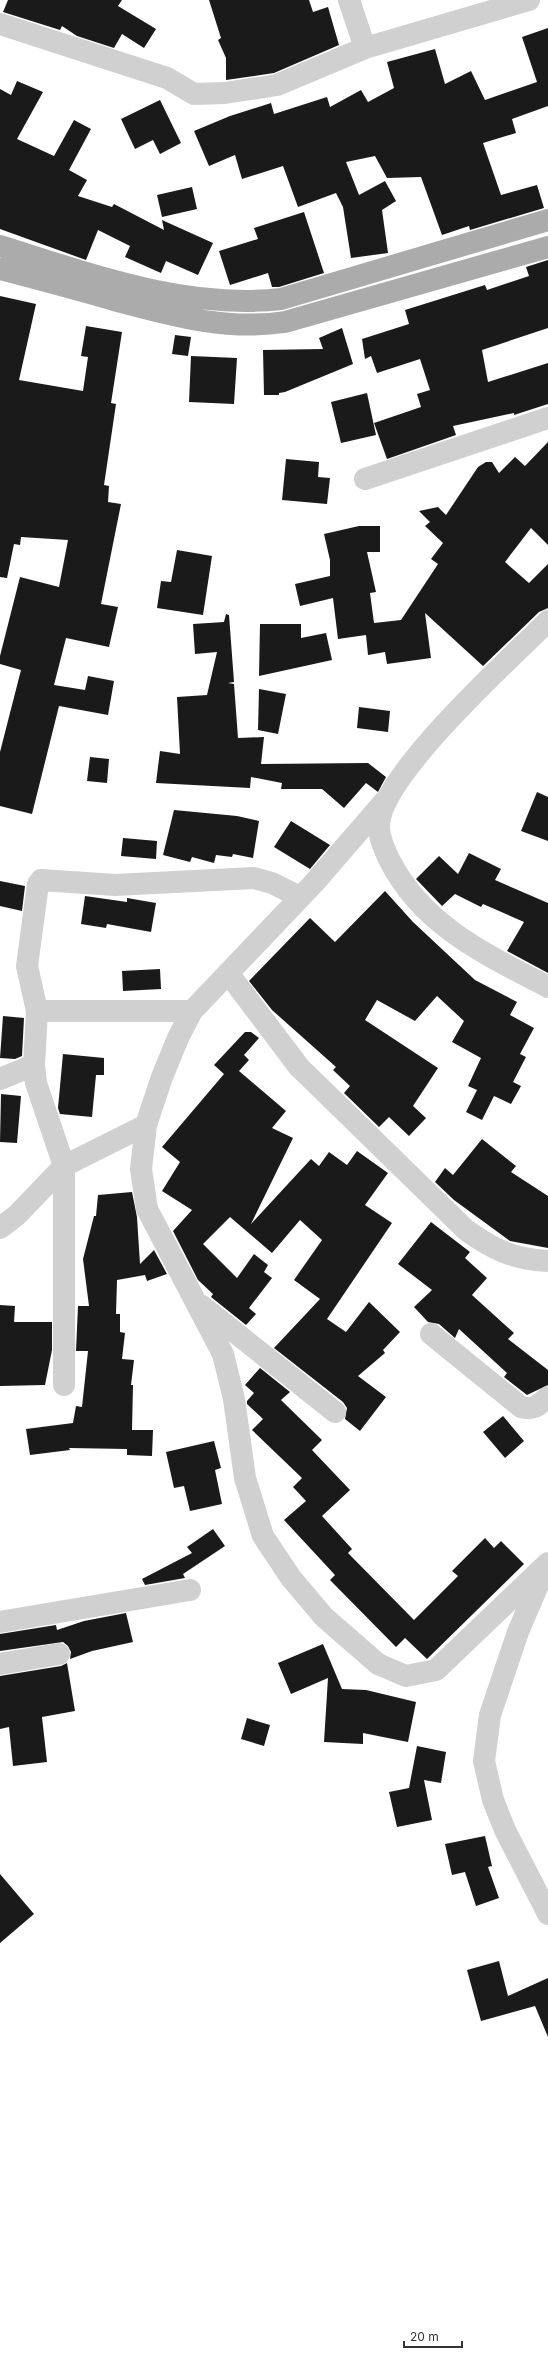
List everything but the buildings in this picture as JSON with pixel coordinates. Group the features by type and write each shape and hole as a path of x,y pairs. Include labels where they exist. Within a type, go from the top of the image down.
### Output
{"main road":[{"path":"0,246 61,265 186,297 250,303 281,299 548,220"},
{"path":"0,268 169,315 232,326 262,326 284,322 548,247"}],"street":[{"path":"349,0 365,48"},
{"path":"0,24 167,78 194,94 225,93 277,85 365,48 529,0"},
{"path":"365,479 548,418"},
{"path":"548,621 424,746 384,802 300,897 192,1011 178,1038 162,1077 146,1125 141,1169 147,1209 223,1354 234,1399 245,1478 263,1536 291,1578 324,1617 378,1664 406,1676 436,1670 548,1563"},
{"path":"384,802 379,825 385,852 399,879 443,927 467,944 548,987"},
{"path":"64,1385 64,1166 36,1083 34,1066 37,1012 27,966 38,884 41,880 115,885 254,878 272,883 300,897"},
{"path":"228,973 299,1067 466,1230 491,1248 515,1258 548,1261"},
{"path":"37,1012 192,1011"},
{"path":"0,1079 34,1066"},
{"path":"0,1228 17,1215 64,1166 146,1125"},
{"path":"196,1302 335,1412"},
{"path":"431,1334 521,1407 529,1409 536,1407 548,1397"},
{"path":"548,1563 518,1632 490,1715 484,1761 493,1800 505,1830 548,1914"},
{"path":"0,1622 190,1590"},
{"path":"0,1664 59,1654"}]}
